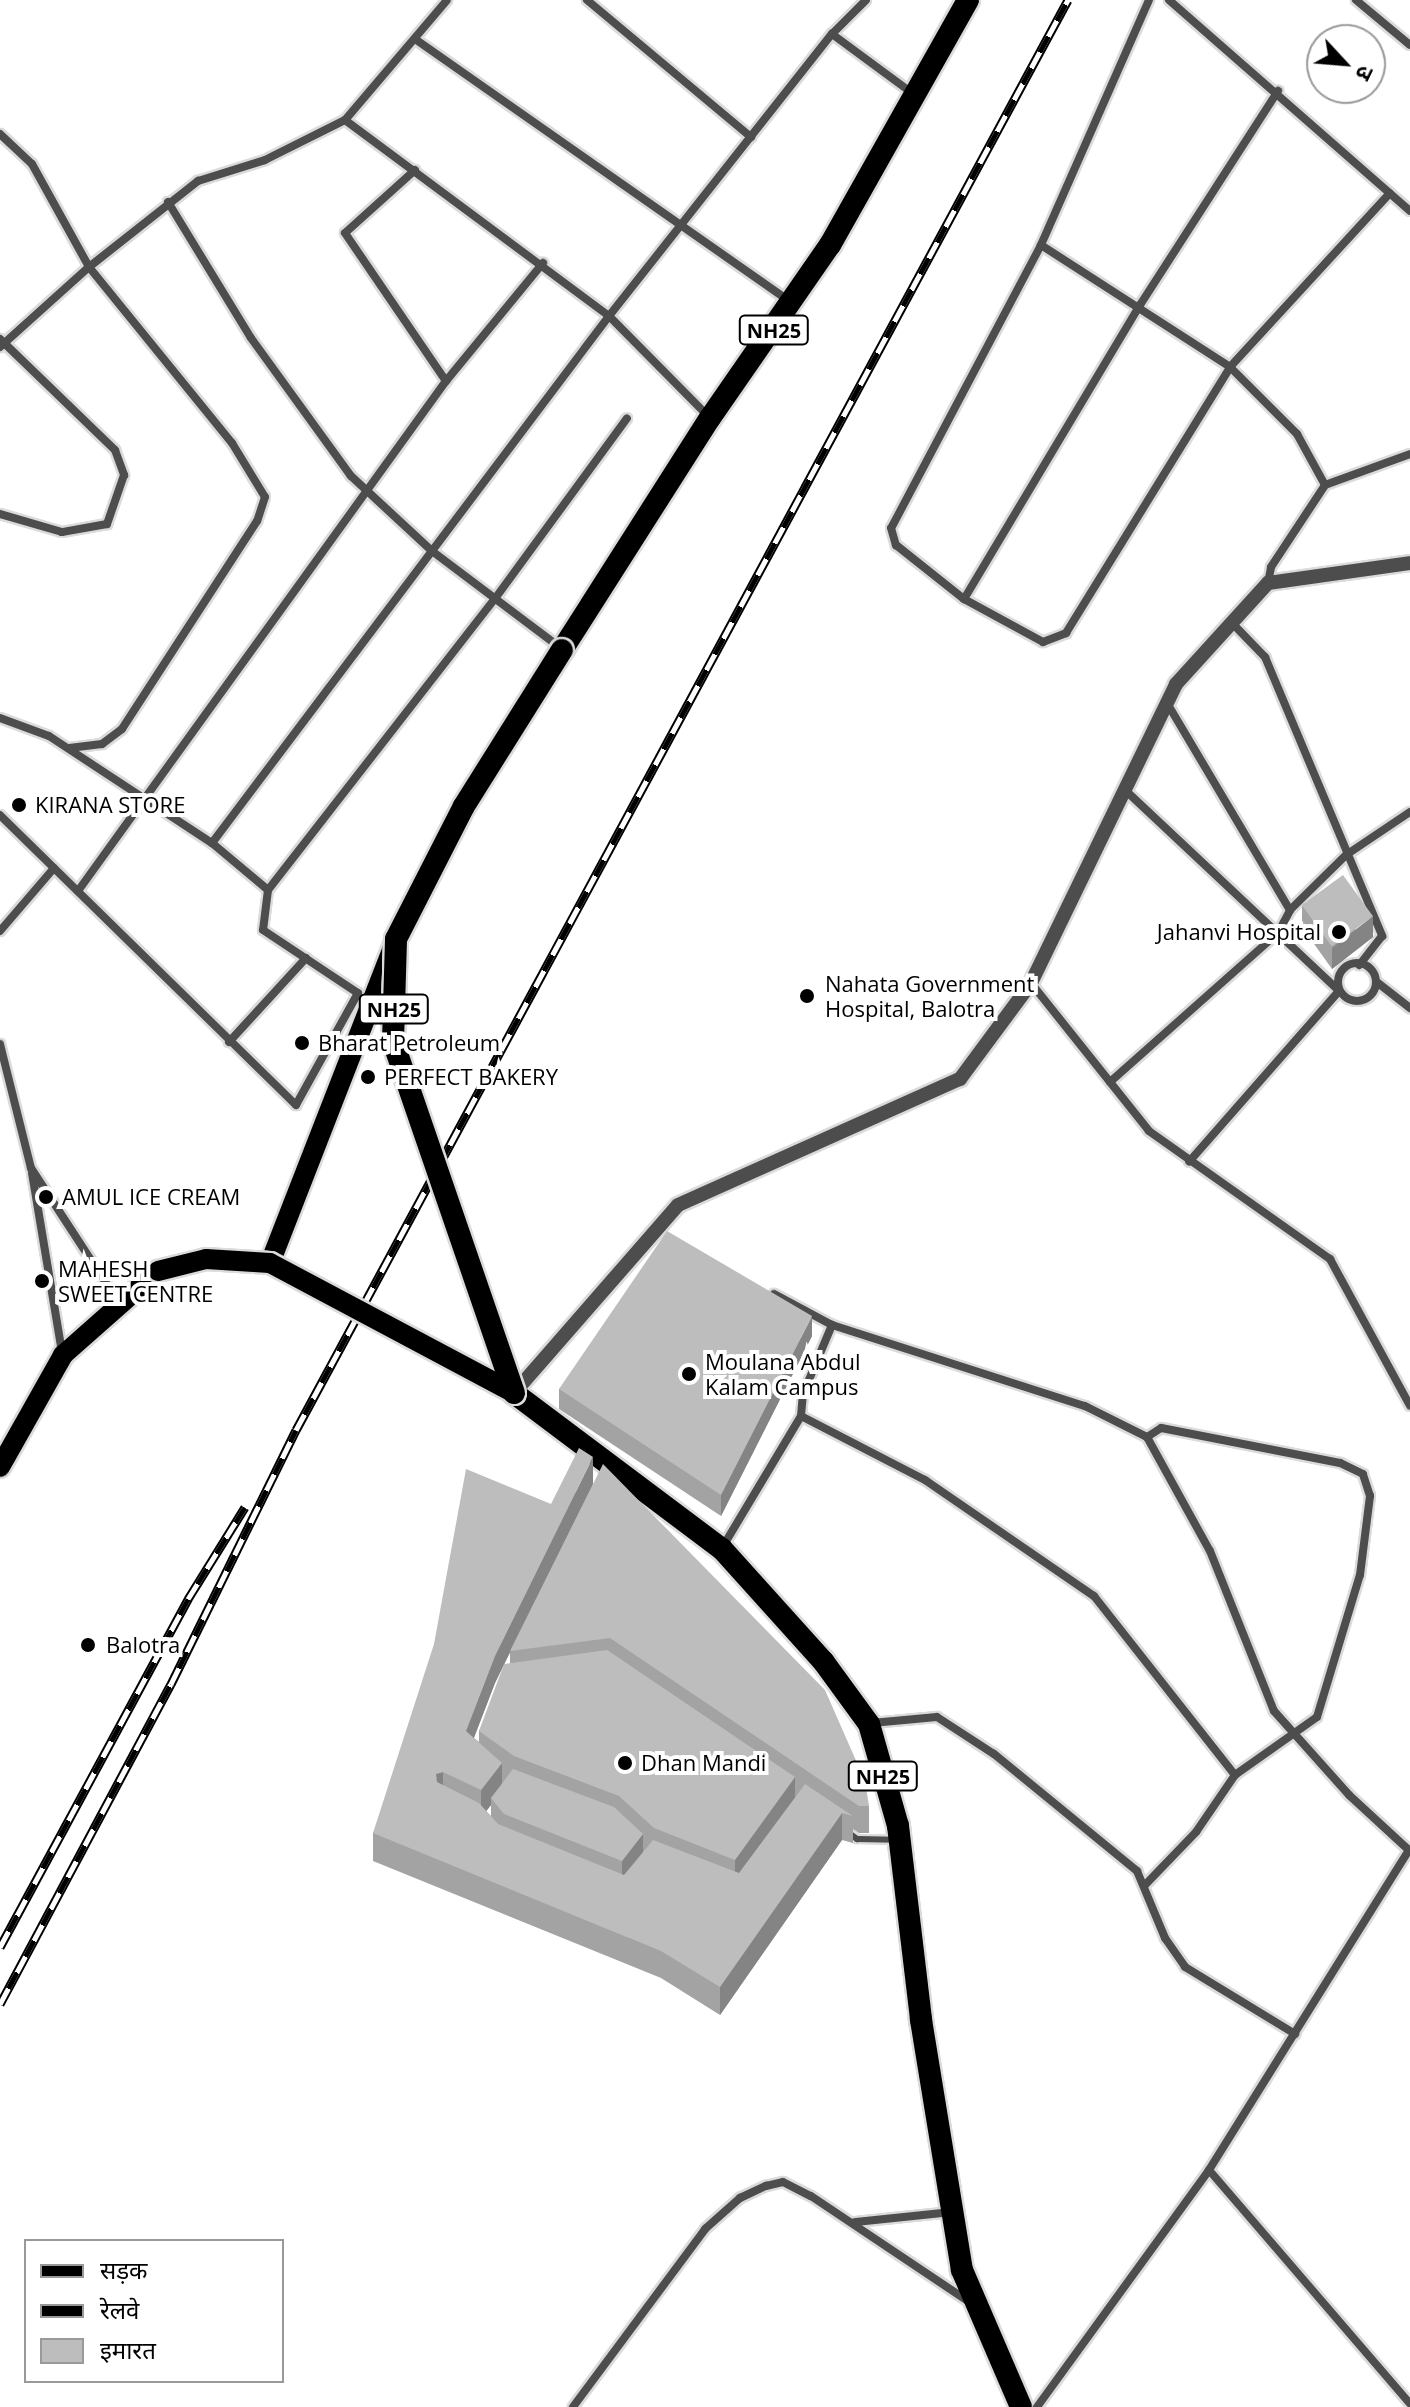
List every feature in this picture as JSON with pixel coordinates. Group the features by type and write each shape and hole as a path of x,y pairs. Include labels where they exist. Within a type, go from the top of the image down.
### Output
{"highway":[{"name":"NH25","path":"964,2 917,97 793,304 710,418 464,806 396,939 393,1041 514,1393 608,1468 722,1549 823,1661 869,1724 899,1840 962,2270 1021,2407"}],"main road":[{"path":"270,1263 396,939"},
{"path":"0,1467 63,1355 158,1271 206,1259 270,1263 514,1393"}],"street":[{"path":"0,514 62,532 107,524 124,475 115,450 1,343 168,202 198,181 265,160 345,120 447,0"},
{"path":"587,0 751,137"},
{"path":"212,843 609,316 832,34 866,0"},
{"path":"1149,0 1041,245 891,528 896,545 964,599 1043,642 1066,633 1230,367 1390,193"},
{"path":"1169,0 1278,91 1410,211"},
{"path":"1356,0 1410,45"},
{"path":"832,34 917,97"},
{"path":"415,39 682,223 793,304"},
{"path":"964,599 1140,305 1278,91"},
{"path":"345,120 543,263 609,316 710,418"},
{"path":"0,134 32,164 89,267 232,443 265,497 257,521 122,729 102,744 68,748"},
{"path":"415,170 345,233 446,381"},
{"path":"168,202 251,338 367,491 432,551 562,650"},
{"path":"1041,245 1140,305 1230,367 1297,434 1325,485"},
{"path":"78,891 446,381 543,263"},
{"path":"0,815 296,1105 358,993 263,930 268,890 494,600 627,418"},
{"path":"514,1393 653,1230 678,1205 960,1079 1031,983 1176,684 1234,625 1268,583 1271,567 1325,485 1410,454"},
{"path":"1268,583 1410,563"},
{"path":"1234,625 1265,657 1382,936 1359,965 1336,976 1339,991"},
{"path":"1167,702 1290,910"},
{"path":"0,718 68,748 147,798 212,843 268,890"},
{"path":"1124,789 1339,991 1350,997 1372,996 1378,983"},
{"path":"1110,1082 1278,933 1290,910 1346,855 1410,812"},
{"path":"0,931 54,868"},
{"path":"229,1042 306,958"},
{"path":"1359,965 1375,973 1378,983 1410,1008"},
{"path":"1031,983 1149,1131 1330,1259 1410,1406"},
{"path":"1189,1162 1339,991"},
{"path":"0,1044 31,1168 63,1355"},
{"path":"31,1168 119,1303"},
{"path":"653,1230 666,1237"},
{"path":"763,1288 832,1325 1085,1406 1147,1437 1210,1551 1274,1711 1349,1795 1409,1851 1209,2170 1037,2407"},
{"path":"722,1549 801,1416 803,1394 832,1325"},
{"path":"801,1416 925,1480 1094,1596 1235,1775"},
{"path":"1145,1885 1196,1832 1235,1775 1293,1731 1317,1717 1360,1575 1370,1496 1363,1474 1340,1463 1161,1428 1147,1437"},
{"path":"869,1724 937,1717 994,1754 1137,1871 1165,1938 1185,1967 1295,2034"},
{"path":"1209,2170 1410,2404"},
{"path":"573,2407 705,2229 740,2198 783,2182 855,2222 978,2309"},
{"path":"855,2222 952,2212"}],"lane":[{"path":"836,1825 857,1839 899,1840"}],"building":[{"path":"1343,875 1373,916 1332,946 1302,905"},
{"name":"Moulana Abdul Kalam Campus","path":"667,1231 812,1316 721,1495 559,1389"},
{"path":"579,1448 593,1457 495,1656 466,1731 502,1763 481,1790 443,1772 436,1774 437,1782 479,1803 498,1824 624,1875 653,1840 739,1873 805,1784 853,1816 842,1813 720,1987 661,1951 373,1833 434,1644 466,1469 551,1504"},
{"path":"603,1464 825,1690 865,1781 869,1806 859,1806 610,1638 510,1651"},
{"path":"607,1650 795,1777 735,1860 654,1828 619,1796 514,1756 479,1731 504,1664"},
{"path":"513,1769 614,1807 643,1834 622,1861 504,1814 491,1798"}],"railway":[{"path":"0,2004 171,1684 296,1430 1068,0"},
{"path":"0,1947 188,1599 245,1507"}],"place":[{"name":"KIRANA STORE","path":"19,805"},
{"name":"Jahanvi Hospital","path":"1339,932"},
{"name":"Nahata Government Hospital, Balotra","path":"807,996"},
{"name":"Bharat Petroleum","path":"302,1043"},
{"name":"PERFECT BAKERY","path":"368,1077"},
{"name":"AMUL ICE CREAM","path":"46,1197"},
{"name":"MAHESH SWEET CENTRE","path":"42,1281"},
{"name":"Moulana Abdul Kalam Campus","path":"689,1374"},
{"name":"Balotra","path":"88,1645"},
{"name":"Dhan Mandi","path":"625,1763"}]}
